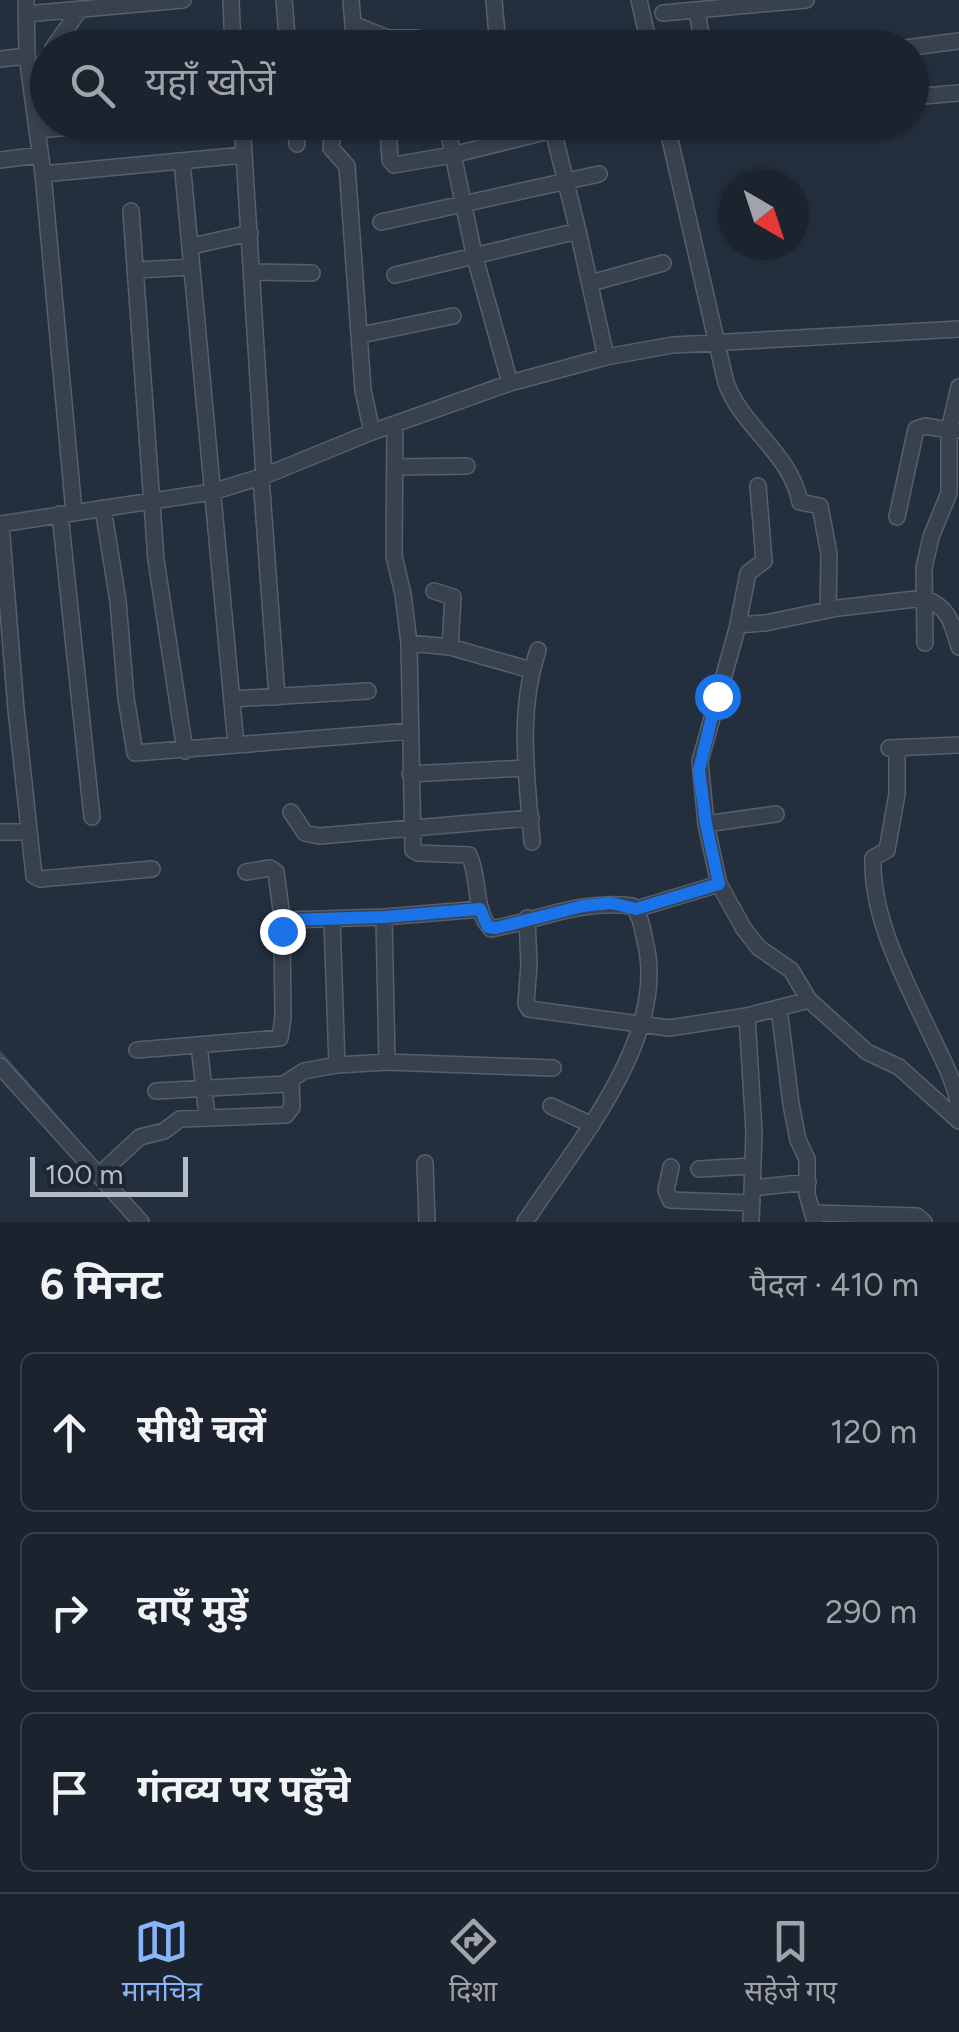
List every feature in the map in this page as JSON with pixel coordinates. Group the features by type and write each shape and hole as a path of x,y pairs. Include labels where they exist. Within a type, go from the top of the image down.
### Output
{"street":[{"path":"30,38 26,7 80,9 183,0"},
{"path":"232,0 233,30"},
{"path":"284,0 286,30"},
{"path":"351,0 354,30"},
{"path":"494,0 496,30"},
{"path":"640,0 646,30"},
{"path":"662,13 806,0"},
{"path":"65,30 80,9"},
{"path":"697,10 700,30"},
{"path":"353,24 368,30"},
{"path":"929,45 959,42"},
{"path":"0,58 30,68"},
{"path":"929,96 959,93"},
{"path":"39,140 92,817"},
{"path":"243,140 277,696"},
{"path":"297,140 297,144"},
{"path":"333,140 332,148 347,166 364,390 372,432"},
{"path":"390,140 392,164 512,140"},
{"path":"450,140 474,254 510,383"},
{"path":"555,140 606,357"},
{"path":"670,140 726,383 743,416 790,473 800,502 820,506 830,568 828,610"},
{"path":"0,160 40,155"},
{"path":"43,174 244,156"},
{"path":"182,161 236,744"},
{"path":"380,222 599,174"},
{"path":"131,211 156,560 185,751"},
{"path":"395,276 578,231"},
{"path":"192,246 250,233"},
{"path":"591,283 663,264"},
{"path":"136,270 192,267"},
{"path":"252,272 312,273"},
{"path":"361,335 453,316"},
{"path":"152,870 40,879 34,874 1,524 212,492 263,477 372,432 510,383 606,357 673,346 959,328"},
{"path":"925,643 924,568 952,482 959,388"},
{"path":"395,424 394,556 404,594 409,643 414,852 469,855"},
{"path":"896,517 916,428 954,431"},
{"path":"397,467 467,466"},
{"path":"758,486 764,556 762,563 748,573 738,625 700,761 706,824 719,884 751,938 791,970 809,1000 867,1052 899,1067 959,1121"},
{"path":"102,508 118,601 126,698 134,751 138,755 411,731"},
{"path":"434,592 453,597 450,648"},
{"path":"738,625 924,598 950,616 959,647"},
{"path":"409,643 450,648 531,670"},
{"path":"532,842 525,701 538,650"},
{"path":"232,699 368,691"},
{"path":"959,745 893,748 897,794 887,850 873,858 874,886 896,960 951,1078 959,1108"},
{"path":"410,774 526,768"},
{"path":"291,812 299,826 311,835 530,818"},
{"path":"706,824 776,814"},
{"path":"470,822 469,855 480,909 491,928 611,903 636,909 719,884"},
{"path":"0,832 28,832"},
{"path":"137,1050 280,1038 283,925 276,872 270,868 246,872"},
{"path":"283,925 288,920 480,909"},
{"path":"524,1222 618,1082 640,1023 650,975 649,954 636,909"},
{"path":"384,917 387,1062"},
{"path":"527,918 528,1009 682,1028 809,1000"},
{"path":"332,919 337,1065"},
{"path":"779,1008 791,1104 798,1140 808,1164 807,1194 814,1217 917,1216 924,1222"},
{"path":"747,1016 754,1132 751,1222"},
{"path":"199,1045 207,1116"},
{"path":"156,1092 277,1085 310,1069 337,1065 387,1062 552,1068"},
{"path":"0,1066 102,1172 141,1222"},
{"path":"102,1172 140,1137 164,1131 185,1118 286,1115 292,1107 291,1080"},
{"path":"551,1106 592,1125"},
{"path":"425,1163 427,1222"},
{"path":"699,1169 752,1166"},
{"path":"671,1167 666,1190 670,1200 752,1195 808,1182"}],"waterway":[{"path":"0,1053 73,1136"}],"route":[{"path":"282,931 288,920 480,909 488,927 496,928 583,906 611,903 636,909 719,884 699,770 717,696"}]}
